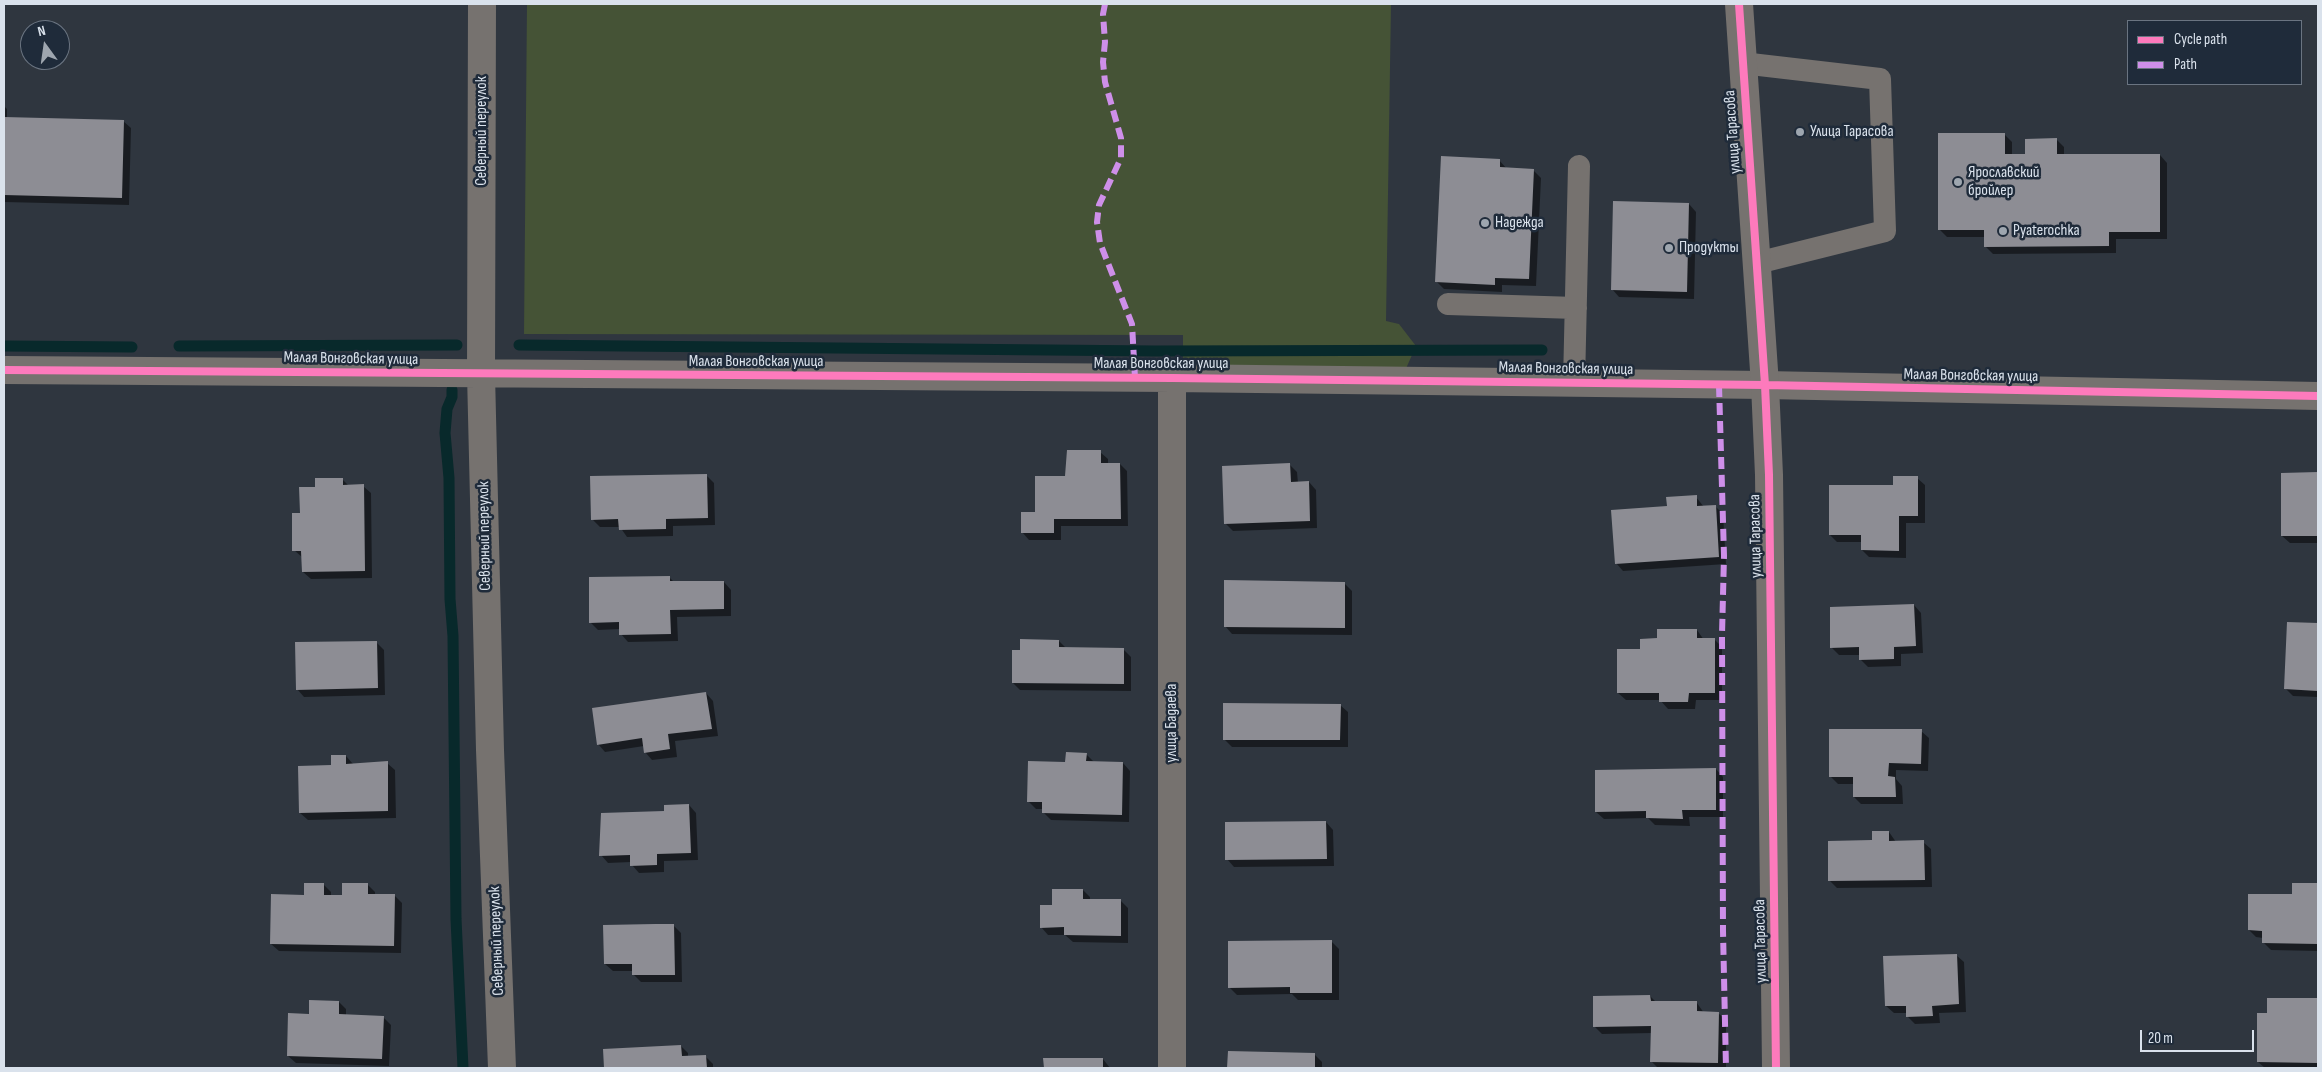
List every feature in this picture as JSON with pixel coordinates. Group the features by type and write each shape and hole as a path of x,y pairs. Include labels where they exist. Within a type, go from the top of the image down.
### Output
{"street":[{"name":"Северный переулок","path":"482,4 481,374 490,750 502,1068"},
{"name":"улица Тарасова","path":"1739,4 1766,385 1769,475 1776,1068"},
{"name":"Малая Вонговская улица","path":"4,370 1172,378 1766,385 2318,396"},
{"name":"улица Бадаева","path":"1172,378 1172,1068"}],"lane":[{"path":"1742,63 1880,79 1885,231 1757,263"},
{"path":"1574,383 1579,166"},
{"path":"1448,304 1576,308"}],"green space":[{"path":"527,4 1391,4 1386,321 1399,324 1416,346 1404,373 1196,370 1183,359 1183,335 524,334"}],"building":[{"path":"4,117 124,120 122,198 4,195"},
{"path":"1938,133 2005,133 2005,154 2025,154 2025,139 2057,138 2057,154 2160,154 2160,232 2109,232 2109,246 1984,247 1984,230 1938,230"},
{"name":"Надежда","path":"1441,156 1500,159 1500,167 1534,169 1529,279 1495,278 1495,285 1435,282"},
{"path":"1613,201 1689,203 1687,292 1611,290"},
{"path":"1067,450 1101,450 1101,463 1120,463 1121,519 1054,519 1054,533 1021,533 1021,512 1035,512 1035,476 1065,476"},
{"path":"1290,463 1291,482 1309,481 1310,521 1224,524 1222,466"},
{"path":"2318,472 2318,536 2281,536 2281,473"},
{"path":"707,474 708,518 666,519 666,529 619,530 618,519 591,520 590,476"},
{"path":"1893,476 1918,476 1918,516 1899,516 1899,551 1861,550 1861,535 1829,535 1829,485 1893,485"},
{"path":"315,478 343,478 343,485 364,484 365,571 302,572 301,551 292,551 292,513 300,513 299,487 315,487"},
{"path":"1697,495 1697,506 1716,505 1719,557 1615,564 1611,510 1667,506 1666,497"},
{"path":"670,576 670,581 724,581 724,609 670,610 671,634 619,635 619,622 589,623 589,577"},
{"path":"1224,580 1345,582 1345,628 1224,627"},
{"path":"1914,604 1916,646 1894,647 1894,659 1859,660 1859,647 1830,648 1830,607"},
{"path":"2287,622 2318,623 2318,691 2284,689"},
{"path":"1657,629 1697,629 1697,638 1715,638 1715,693 1689,693 1688,702 1659,702 1659,693 1617,693 1617,649 1640,649 1640,639 1657,638"},
{"path":"1020,639 1059,640 1059,647 1124,648 1124,684 1012,683 1012,650 1020,650"},
{"path":"377,641 378,688 296,690 295,642"},
{"path":"706,692 712,729 668,734 670,749 644,753 642,738 597,745 592,708"},
{"path":"1223,703 1341,704 1340,740 1223,740"},
{"path":"1829,729 1922,729 1921,764 1889,763 1888,776 1895,777 1896,797 1853,797 1853,777 1829,777"},
{"path":"1066,752 1087,753 1086,761 1123,762 1122,815 1042,813 1042,802 1027,802 1028,761 1065,762"},
{"path":"331,755 346,755 346,764 388,761 388,811 299,813 298,766 331,765"},
{"path":"1716,768 1716,810 1682,810 1683,819 1646,818 1646,811 1595,812 1595,770"},
{"path":"689,804 691,853 657,854 657,865 630,866 630,855 599,856 601,813 664,811 664,805"},
{"path":"1326,821 1327,859 1225,860 1225,822"},
{"path":"1872,831 1889,831 1889,841 1924,840 1925,880 1828,881 1828,841 1872,840"},
{"path":"304,883 324,883 324,895 342,895 342,883 368,883 368,894 395,894 394,946 270,944 271,894 304,895"},
{"path":"2292,883 2318,883 2318,944 2262,943 2262,931 2248,930 2248,894 2292,894"},
{"path":"1052,889 1083,889 1083,899 1121,899 1121,936 1064,935 1064,927 1040,928 1040,905 1052,905"},
{"path":"674,924 675,975 632,975 632,964 604,964 603,925"},
{"path":"1332,940 1332,993 1290,993 1290,987 1228,988 1228,941"},
{"path":"1957,954 1959,1004 1932,1006 1933,1016 1906,1017 1906,1006 1885,1006 1883,956"},
{"path":"1650,995 1651,1001 1697,1001 1697,1011 1719,1012 1718,1063 1650,1062 1651,1026 1593,1027 1593,996"},
{"path":"2267,998 2318,998 2318,1063 2257,1062 2257,1013 2267,1013"},
{"path":"309,1000 339,1001 339,1014 384,1016 382,1059 287,1056 288,1013 309,1014"},
{"path":"681,1045 682,1056 706,1055 707,1068 604,1068 603,1049"},
{"path":"1228,1051 1315,1053 1315,1068 1227,1068"},
{"path":"1043,1058 1103,1058 1103,1068 1044,1068"}],"waterway":[{"path":"179,346 457,345"},
{"path":"519,345 1155,351 1542,350"},
{"path":"4,346 132,347"},
{"path":"452,390 452,397 447,409 445,433 449,478 450,599 453,636 456,919 463,1068"}],"marked path":[{"path":"1105,4 1103,14 1105,82 1121,138 1121,158 1099,205 1097,222 1100,243 1132,324 1135,378"},
{"path":"1719,385 1724,556 1722,635 1723,931 1726,1068"}],"cycle path":[{"path":"1739,4 1765,385 1769,475 1776,1068"},
{"path":"4,370 1172,378 1765,385 2318,396"}],"place":[{"name":"Улица Тарасова","path":"1800,132"},
{"name":"Ярославский бройлер","path":"1958,182"},
{"name":"Надежда","path":"1485,223"},
{"name":"Pyaterochka","path":"2003,231"},
{"name":"Продукты","path":"1669,248"}]}
